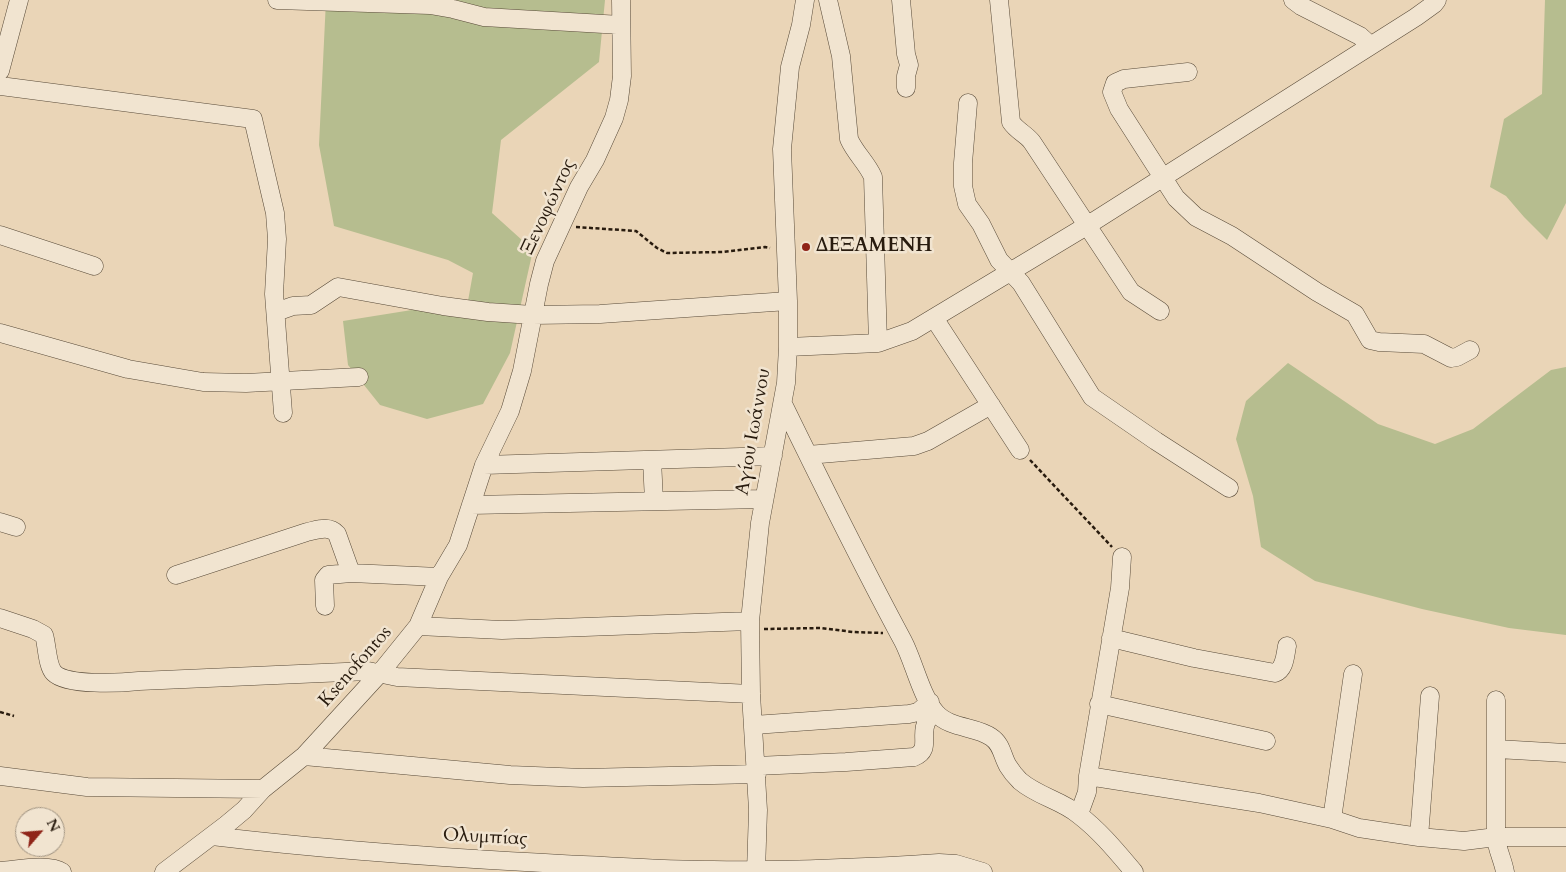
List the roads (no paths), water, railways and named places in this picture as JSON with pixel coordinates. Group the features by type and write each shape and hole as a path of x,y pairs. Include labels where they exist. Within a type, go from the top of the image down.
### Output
{"street":[{"path":"0,71 19,0"},
{"path":"276,0 430,5 484,17 621,25"},
{"name":"Ξενοφώντος","path":"532,315 545,261 579,187 595,160 614,118 619,100 622,76 621,0"},
{"name":"Αγίου Ιωάννου","path":"756,871 758,810 751,694 750,625 759,532 783,404 788,347 788,301 782,149 790,67 801,25 805,0"},
{"path":"828,0 841,56 849,139 853,148 870,169 873,177 878,343"},
{"path":"901,0 906,54 909,65 906,76 906,88"},
{"path":"998,0 1012,122 1016,129 1026,134 1032,142 1131,292 1160,311"},
{"path":"1293,0 1360,36 1370,45"},
{"path":"788,347 878,343 912,331 1088,225 1251,123 1416,17 1437,0"},
{"path":"1188,72 1124,79 1115,83 1112,92 1119,109 1176,198 1196,217 1232,236 1317,292 1355,314 1370,340 1424,344 1451,358 1470,350"},
{"path":"0,86 253,119 275,213 277,246 274,294 283,413"},
{"path":"968,103 963,164 967,204 981,224 999,260 1021,283 1092,397 1228,488"},
{"path":"0,235 94,266"},
{"path":"276,312 293,306 311,305 338,287 443,306 532,315 600,314 788,301"},
{"name":"Ksenofontos","path":"164,872 244,810 263,789 304,756 380,673 418,626 439,577 458,545 484,465 506,423 516,395 532,315"},
{"path":"934,318 1020,450"},
{"path":"0,333 128,368 203,382 359,377"},
{"path":"783,404 829,499 897,631 933,708 942,719 991,737 1000,746 1008,766 1019,780 1037,794 1062,804 1078,814 1103,837 1134,872"},
{"path":"808,455 914,446 928,441 991,405"},
{"path":"484,465 773,456"},
{"path":"652,460 654,501"},
{"path":"471,505 764,499"},
{"path":"176,575 306,532 327,528 337,534 351,574"},
{"path":"1078,814 1087,792 1099,704 1120,588 1122,557"},
{"path":"325,606 324,580 326,576 351,574 439,577"},
{"path":"0,618 33,629 44,635 50,667 54,673 62,678 77,681 118,683 368,671 398,677 751,694"},
{"path":"418,626 502,630 750,625"},
{"path":"1111,638 1194,658 1275,674 1280,672 1283,666 1287,646"},
{"path":"1332,819 1353,674"},
{"path":"1419,837 1430,696"},
{"path":"1496,700 1496,837 1497,849 1503,861 1505,872"},
{"path":"1099,704 1266,741"},
{"path":"754,725 909,714 933,708"},
{"path":"304,756 510,775 583,778 757,770 914,757 921,754 924,749 924,729 933,708"},
{"path":"1497,749 1566,753"},
{"path":"0,776 87,787 263,789"},
{"path":"1088,776 1259,803 1332,819 1359,828 1419,837 1464,841 1496,837 1566,837"},
{"name":"Ολυμπίας","path":"212,836 376,854 700,870 831,869 939,863 956,864 983,872"},
{"path":"0,871 42,867 62,872"}],"place":[{"name":"ΔΕΞΑΜΕΝΗ","path":"806,247"}]}
